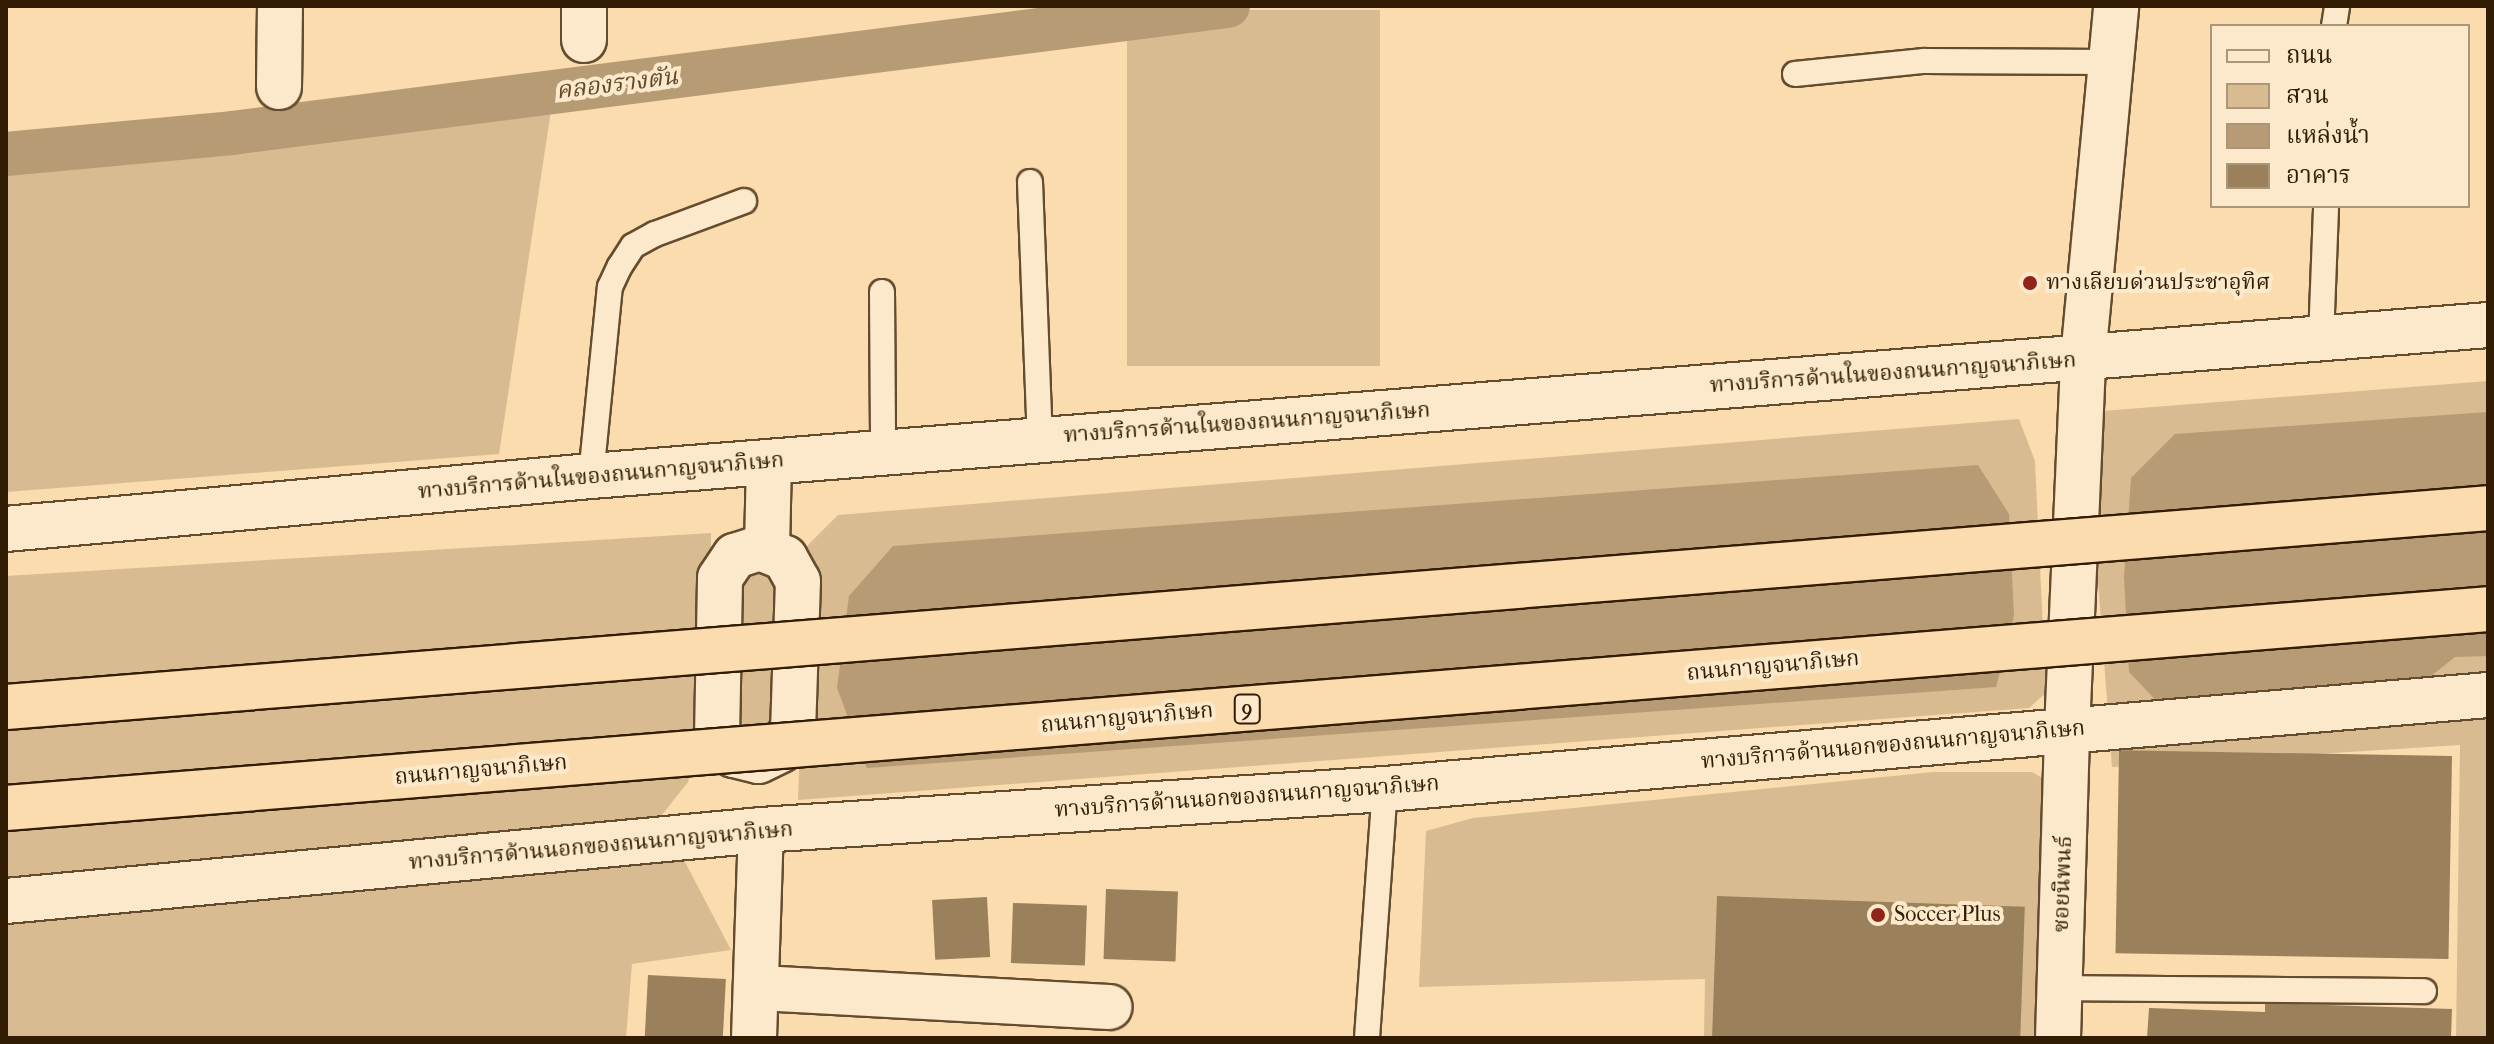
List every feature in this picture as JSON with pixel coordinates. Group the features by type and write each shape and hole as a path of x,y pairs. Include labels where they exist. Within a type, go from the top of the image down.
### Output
{"highway":[{"path":"6,707 2488,508"},
{"name":"ถนนกาญจนาภิเษก","path":"6,808 2488,609"}],"main road":[{"path":"279,87 280,6"},
{"name":"ซอยนิพนธ์","path":"2058,1038 2083,358 2108,62 2116,6"},
{"name":"ทางบริการด้านในของถนนกาญจนาภิเษก","path":"6,529 1040,439 2488,325"},
{"path":"767,549 769,462"},
{"path":"767,549 785,558 798,581 793,728 781,750 764,759 734,755 717,737 719,591 726,565 735,556 767,549"},
{"name":"ทางบริการด้านนอกของถนนกาญจนาภิเษก","path":"6,901 761,830 1385,789 2488,695"},
{"path":"754,1038 759,988 764,759"},
{"path":"759,988 1109,1007"}],"lane":[{"path":"1795,74 1924,61 2108,62"},
{"path":"1030,182 1040,439"},
{"path":"591,476 610,287 620,266 633,246 655,234 744,201"},
{"path":"2321,339 2326,208"},
{"path":"882,292 883,452"},
{"path":"1367,1038 1385,789"},
{"path":"2060,988 2424,991"}],"green space":[{"path":"1127,10 1380,10 1380,366 1127,366"},
{"path":"552,104 499,454 6,492 6,168"},
{"path":"2488,381 2488,1038 2456,1038 2460,745 2112,767 2088,447 2102,411"},
{"path":"2019,419 2035,461 2046,693 2029,708 798,800 807,546 838,515"},
{"path":"711,533 711,689 688,782 661,816 731,950 632,964 626,1038 6,1038 6,576"},
{"path":"772,568 784,587 783,719 764,739 738,732 731,587 746,570"},
{"path":"1933,772 2032,772 2054,785 2042,1038 1704,1038 1705,979 1419,987 1426,831 1473,818"}],"water":[{"path":"2488,412 2488,656 2455,657 2393,706 2165,710 2129,672 2124,577 2131,478 2175,434"},
{"path":"1978,465 2009,514 2014,616 1996,687 867,768 837,688 849,596 893,546"}],"building":[{"path":"2119,750 2452,756 2448,959 2116,953"},
{"path":"1106,889 1178,892 1176,961 1104,959"},
{"name":"Soccer Plus","path":"1717,896 2025,907 2020,1038 1712,1038"},
{"path":"987,897 990,957 935,960 932,900"},
{"path":"1013,903 1087,906 1085,966 1011,963"},
{"path":"648,975 726,979 723,1038 645,1038"},
{"path":"2265,1003 2452,1009 2451,1038 2147,1038 2149,1008 2265,1012"}],"waterway":[{"name":"คลองรางตัน","path":"6,154 232,133 1228,6"}],"place":[{"name":"ทางเลียบด่วนประชาอุทิศ","path":"2030,283"},
{"name":"Soccer Plus","path":"1878,915"}]}
